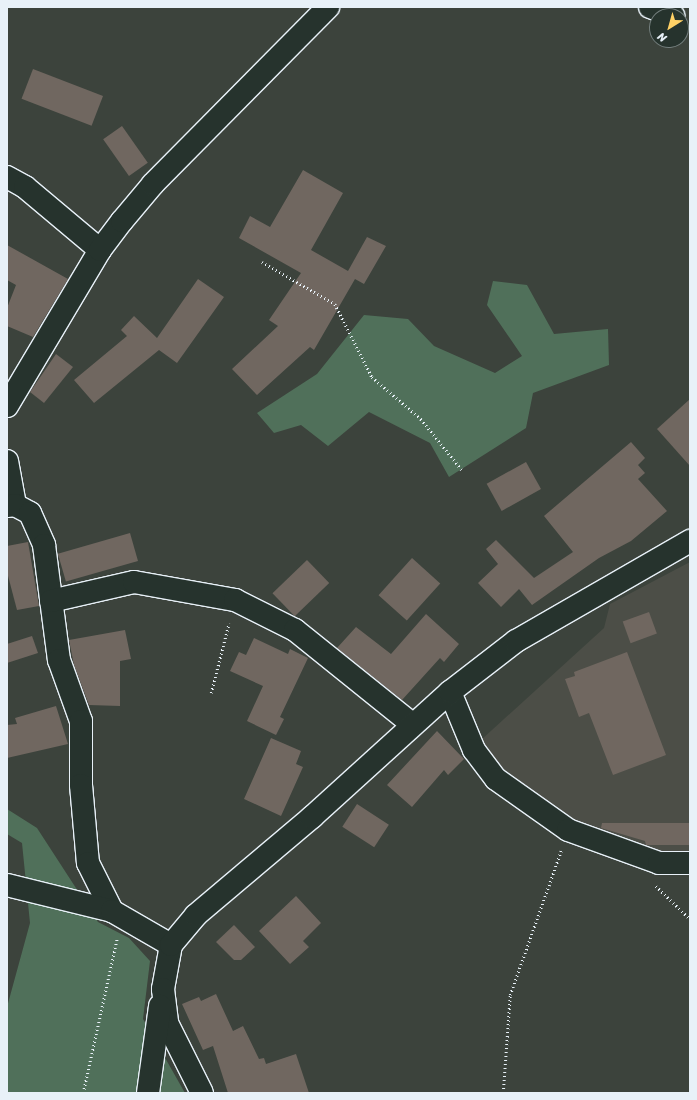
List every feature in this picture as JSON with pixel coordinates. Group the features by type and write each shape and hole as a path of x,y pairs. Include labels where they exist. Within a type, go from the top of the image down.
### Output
{"main road":[{"path":"7,406 100,250 153,184 328,7"},
{"path":"7,177 25,187 100,250"},
{"path":"7,461 11,505 30,513 44,545 59,660 81,721 81,785 88,863 112,911"},
{"path":"148,1093 162,989 171,945 196,915 312,817 450,692 516,641 690,541"},
{"path":"51,601 134,582 236,600 295,630 413,725"},
{"path":"450,692 474,750 496,779 568,830 659,863 690,863"},
{"path":"7,885 112,911 171,945"},
{"path":"162,989 167,1023 202,1093"}],"path":[{"path":"262,262 335,304 372,377 421,418 462,470"},
{"path":"211,693 236,600"},
{"path":"503,1093 510,995 568,830"},
{"path":"643,857 650,881 690,919"},
{"path":"83,1093 116,947"}],"shaded area":[{"path":"690,562 690,852 649,852 573,825 498,767 481,740 604,628 610,604"}],"green space":[{"path":"493,281 527,285 554,334 608,329 609,365 533,393 526,428 449,477 430,443 369,412 328,446 301,425 274,433 257,413 317,374 364,315 408,319 434,346 495,373 522,356 487,305"},
{"path":"7,809 37,828 98,922 129,938 150,961 143,1019 185,1093 7,1093 7,1007 30,923 22,843 7,834"}],"building":[{"path":"33,69 103,96 92,126 22,99"},
{"path":"122,126 148,163 129,176 103,139"},
{"path":"303,170 343,193 311,250 348,271 367,237 386,246 364,284 355,279 314,350 310,347 257,395 232,369 278,326 269,320 301,273 239,238 250,216 270,227"},
{"path":"7,245 68,279 33,337 7,326 7,308 16,285 7,280"},
{"path":"198,279 224,297 177,363 159,350 94,403 74,380 127,336 121,330 134,316 157,338"},
{"path":"56,354 73,367 44,403 30,392"},
{"path":"690,399 690,466 657,429"},
{"path":"631,442 645,458 638,465 645,473 638,479 667,511 631,541 599,558 532,605 519,589 501,607 478,583 498,564 486,549 496,540 534,578 573,552 544,516"},
{"path":"526,462 541,489 502,511 487,484"},
{"path":"130,533 138,561 66,582 58,554"},
{"path":"28,542 39,606 17,610 7,572 7,546"},
{"path":"412,558 440,583 407,621 379,595"},
{"path":"307,560 329,583 295,616 272,593"},
{"path":"649,612 657,634 631,643 623,622"},
{"path":"426,614 459,644 444,662 440,658 402,700 337,648 356,627 391,654"},
{"path":"125,630 131,659 120,661 120,706 89,705 74,665 69,640"},
{"path":"32,636 38,653 7,663 7,644"},
{"path":"254,638 288,654 290,649 308,658 280,717 284,719 276,735 247,721 263,686 230,671 239,652 246,655"},
{"path":"627,652 666,755 613,775 589,713 579,717 565,679 575,676 574,672"},
{"path":"56,706 68,744 7,758 7,725 17,724 15,718"},
{"path":"437,731 464,759 448,775 444,770 412,807 387,785"},
{"path":"271,738 301,751 296,764 303,767 281,816 244,799"},
{"path":"357,804 389,825 374,847 342,827"},
{"path":"602,823 690,823 690,845 646,845 645,841 601,828"},
{"path":"296,896 321,923 303,941 309,947 290,964 259,931"},
{"path":"234,925 255,947 241,960 234,960 216,942"},
{"path":"216,994 233,1031 243,1026 259,1059 264,1058 266,1064 296,1054 309,1093 228,1093 213,1046 203,1050 182,1004 199,997 201,1001"}]}
